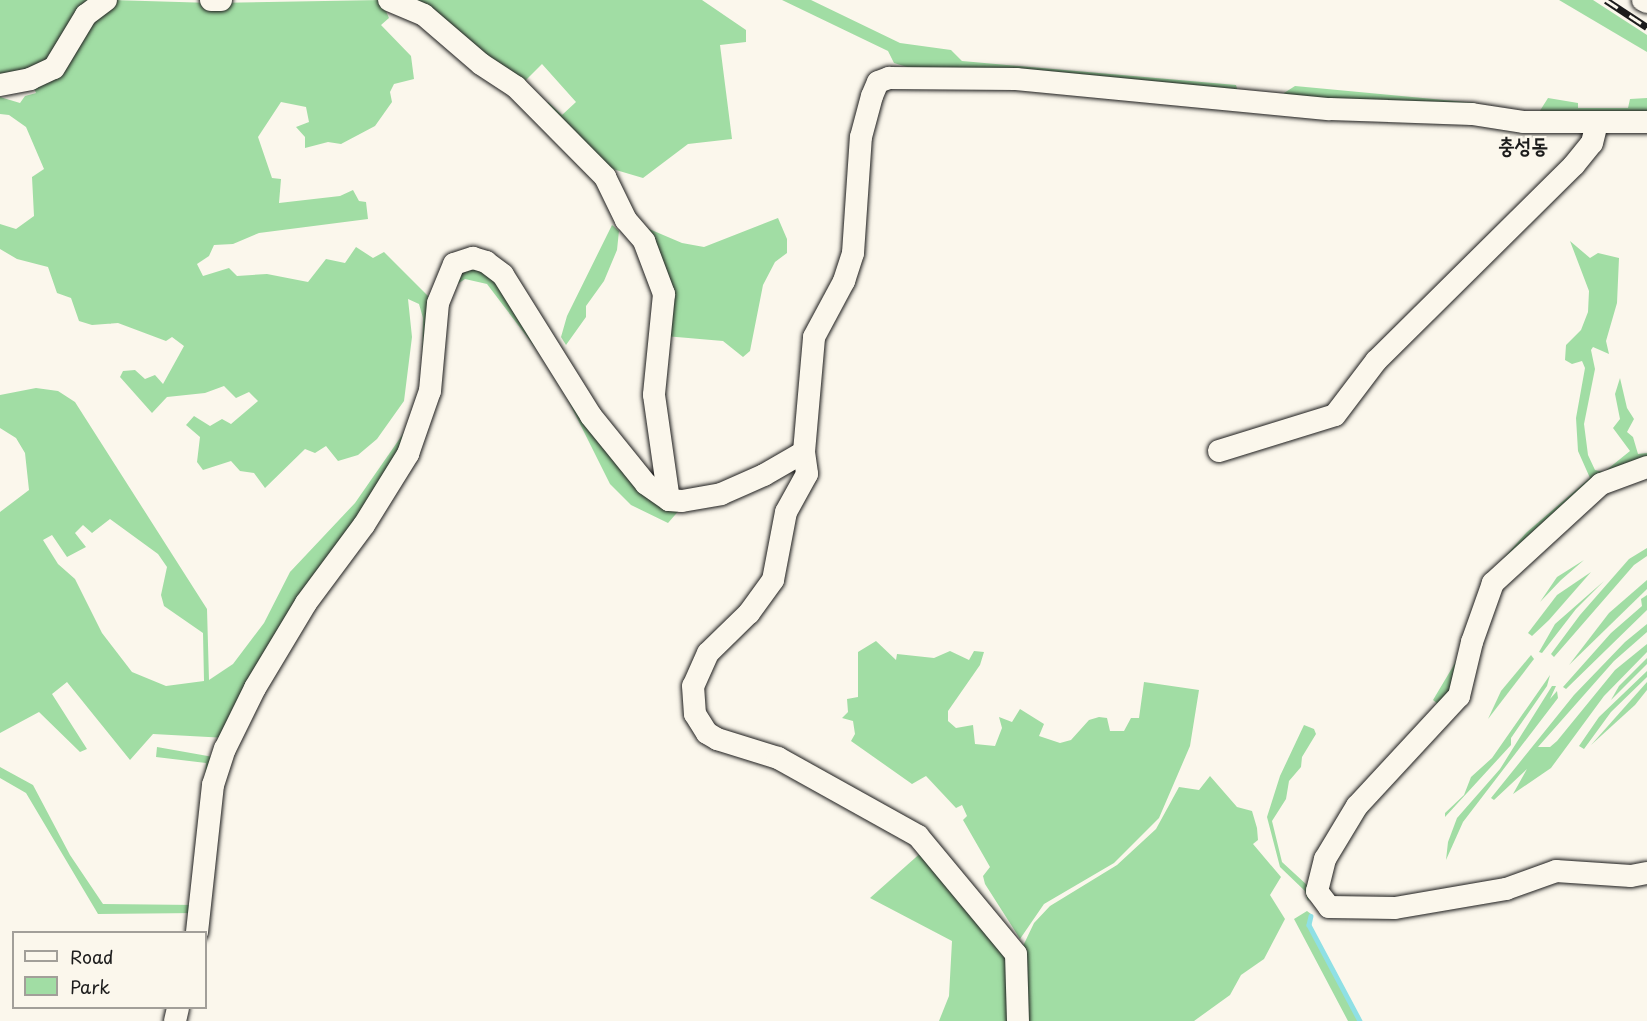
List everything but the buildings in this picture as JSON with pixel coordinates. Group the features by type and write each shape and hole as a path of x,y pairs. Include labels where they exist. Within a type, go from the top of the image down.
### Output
{"street":[{"path":"0,85 30,79 54,68 86,15 106,0"},
{"path":"211,0 221,0"},
{"path":"389,0 424,15 482,64 516,87 605,177 626,220 644,241 664,294 654,395 669,500"},
{"path":"1643,0 1647,2"},
{"path":"1018,1021 1016,954 918,836 778,758 717,739 695,714 693,686 708,652 749,613 773,580 786,512 807,474 804,452 814,337 844,281 853,253 861,137 878,82 908,77 1016,79 1330,109 1472,114 1524,122 1647,122"},
{"path":"1219,452 1335,415 1376,361 1574,165 1592,142 1597,123"},
{"path":"197,931 213,785 225,749 255,688 306,603 364,525 408,454 430,391 438,303 454,264 473,258 486,261 503,275 591,416 646,484 669,500 721,494 764,475 804,452"},
{"path":"1647,467 1601,484 1493,583 1472,642 1459,696 1358,806 1325,859 1317,891 1329,907 1395,908 1506,889 1556,871 1630,876 1647,873"}],"green space":[{"path":"0,0 102,0 59,56 0,83"},
{"path":"112,0 212,3 381,0 389,18 381,25 411,56 414,79 394,84 390,92 392,102 375,126 341,144 328,142 305,148 305,137 296,127 309,122 306,107 281,102 258,137 272,178 281,179 279,203 340,196 353,190 359,201 366,202 368,219 259,233 233,244 214,245 209,256 197,264 203,276 229,268 237,276 267,274 308,282 326,259 345,263 356,247 373,258 384,252 434,302 417,423 227,738 153,734 130,760 67,682 52,694 87,749 80,752 39,712 0,733 0,512 29,490 25,453 16,438 0,428 0,395 36,388 58,391 75,402 207,609 209,680 233,664 264,623 290,572 355,503 414,418 422,385 423,318 419,304 408,299 412,337 404,401 377,439 358,455 338,461 326,446 315,453 305,449 265,488 254,473 240,471 231,461 203,470 197,462 200,437 186,425 194,416 210,426 222,419 231,424 258,401 249,392 236,398 224,386 205,393 167,397 152,413 120,377 123,371 135,370 145,379 155,375 163,384 184,346 172,337 166,341 118,323 92,325 79,321 71,298 57,293 48,267 17,259 0,249 0,224 16,229 34,216 32,177 44,169 26,127 9,115 0,114 0,97 20,103 25,96 36,93 31,82","holes":["110,519 158,554 167,567 161,595 164,606 203,633 204,681 166,686 132,672 102,633 75,579 58,564 43,540 52,535 67,557 86,547 75,533 83,525 92,533"]},
{"path":"397,0 702,0 746,30 746,42 720,45 732,139 688,144 643,178 599,165 542,109 548,102 562,115 576,102 542,64 520,86"},
{"path":"782,0 811,0 900,43 951,50 962,61 1236,85 1238,92 930,74 894,63 888,51"},
{"path":"1559,0 1593,0 1647,35 1647,52"},
{"path":"1295,86 1476,103 1477,108 1283,98 1284,93"},
{"path":"1548,98 1578,103 1578,108 1628,108 1630,99 1647,98 1647,114 1536,117"},
{"path":"778,218 787,239 787,253 775,262 763,285 750,351 743,357 723,341 665,336 635,223 682,243 704,247"},
{"path":"612,225 619,231 617,250 604,281 586,306 586,317 566,345 561,337 567,316"},
{"path":"1570,241 1590,258 1598,253 1619,258 1617,303 1606,341 1609,354 1593,347 1591,350 1595,369 1584,424 1588,455 1595,470 1604,472 1630,451 1613,428 1620,419 1615,394 1620,378 1627,408 1634,419 1627,432 1633,437 1638,454 1647,453 1647,464 1496,573 1455,694 1407,751 1308,901 1305,891 1280,867 1267,817 1280,776 1304,725 1314,729 1316,734 1302,757 1301,767 1289,781 1286,799 1272,821 1282,862 1307,885 1439,705 1433,700 1461,653 1484,580 1527,532 1590,478 1578,451 1576,418 1585,368 1582,361 1572,364 1565,360 1566,345 1581,330 1588,312 1589,291"},
{"path":"461,267 491,272 593,428 682,507 668,523 631,505 610,484 566,396 537,350 487,284 465,279 456,285"},
{"path":"1647,548 1647,556 1634,565 1554,657 1551,654 1580,615 1629,559"},
{"path":"1584,560 1561,580 1540,602 1557,577"},
{"path":"1591,572 1549,620 1532,636 1528,633 1557,595"},
{"path":"1647,580 1647,589 1569,665 1609,613"},
{"path":"1604,581 1576,609 1542,653 1539,652 1555,624"},
{"path":"1647,595 1647,610 1566,689 1563,687 1611,633 1642,606 1641,599"},
{"path":"1647,624 1647,632 1614,661 1538,747 1550,747 1557,741 1615,670 1647,644 1647,652 1604,696 1551,768 1513,794 1527,769 1494,800 1491,798 1574,695 1625,642"},
{"path":"876,641 896,660 897,654 934,658 950,651 969,660 974,651 984,652 980,665 948,711 948,721 956,728 973,725 975,744 995,746 1002,728 999,717 1012,722 1020,709 1044,724 1039,736 1060,743 1071,740 1089,720 1099,717 1107,718 1110,731 1124,731 1131,718 1139,718 1144,682 1199,690 1190,746 1159,818 1114,863 1044,904 1020,939 985,884 983,876 990,867 963,820 967,816 962,805 956,808 926,776 912,784 851,741 855,734 853,721 842,718 848,712 847,699 858,697 858,652"},
{"path":"1531,655 1534,659 1488,719 1501,691"},
{"path":"1647,658 1647,664 1611,700 1619,686"},
{"path":"1647,671 1647,677 1611,712 1584,749 1579,746 1599,717"},
{"path":"1550,675 1547,686 1511,738 1511,745 1445,817 1445,813 1464,795 1471,777 1492,758"},
{"path":"1647,682 1647,690 1635,705 1591,745"},
{"path":"1552,686 1556,686 1550,699 1557,691 1558,698 1463,822 1446,860 1448,842 1457,818 1500,769"},
{"path":"157,747 219,758 198,913 98,914 26,793 0,778 0,767 33,785 70,855 103,904 196,905 206,763 156,757"},
{"path":"1210,776 1237,807 1252,811 1258,840 1253,844 1281,877 1270,895 1285,919 1264,959 1241,975 1230,995 1194,1021 1021,1021 1023,946 1034,923 1050,906 1117,865 1156,829 1179,787 1199,790"},
{"path":"924,850 1006,947 1013,1021 939,1021 949,996 952,941 870,898"},
{"path":"1307,911 1311,914 1308,926 1359,1021 1348,1021 1294,919"}],"waterway":[{"path":"1311,916 1309,925 1360,1021"}],"railway":[{"path":"1606,0 1647,27"}],"district":[{"name":"충성동","path":"1523,144"}]}
